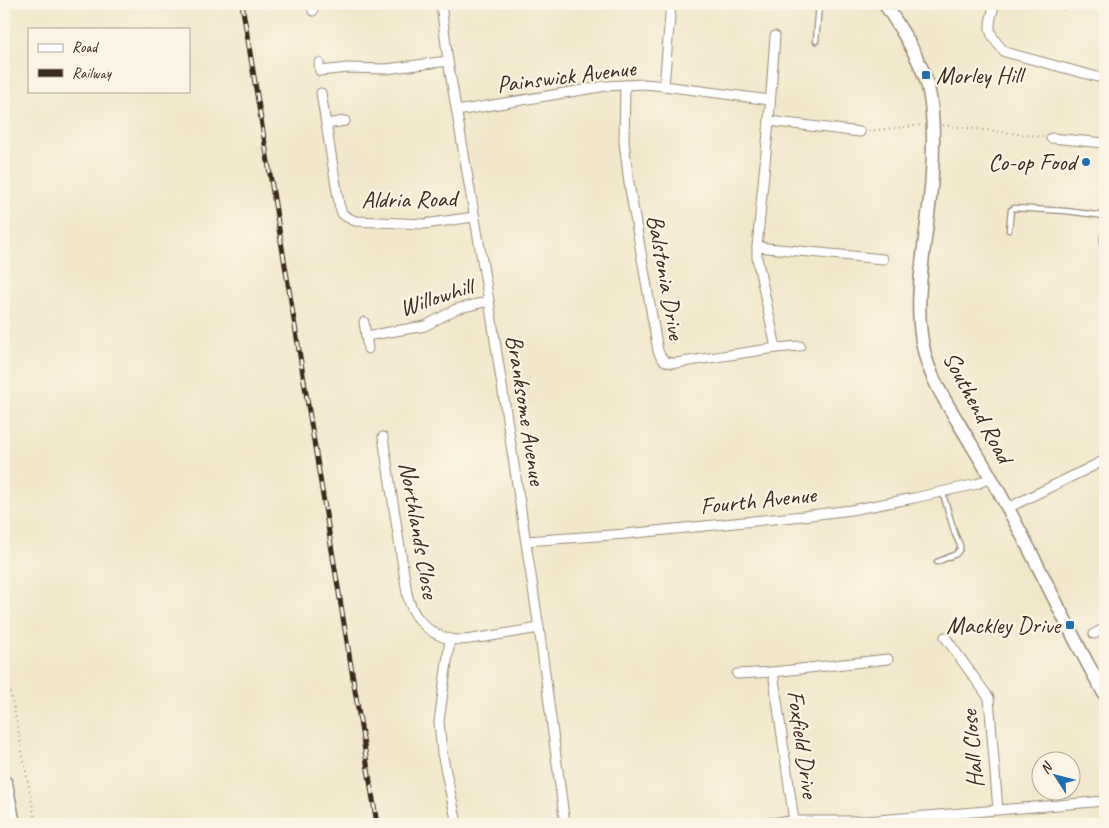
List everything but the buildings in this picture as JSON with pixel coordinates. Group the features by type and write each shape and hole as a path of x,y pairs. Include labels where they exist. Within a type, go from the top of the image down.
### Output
{"highway":[{"path":"4,784 12,824"}],"street":[{"name":"Branksome Avenue","path":"441,4 448,60 489,301 526,541 566,824"},
{"path":"664,86 671,4"},
{"name":"Southend Road","path":"885,4 920,63 927,82 931,103 933,130 932,163 919,305 920,330 924,352 937,387 1008,508 1105,695"},
{"path":"995,4 989,25 996,43 1005,52 1105,79"},
{"path":"775,36 757,258 776,348"},
{"path":"319,63 320,71 348,68 386,69 448,60"},
{"name":"Painswick Avenue","path":"457,111 625,84 664,86 770,100"},
{"name":"Balstonia Drive","path":"625,84 624,142 629,183 660,358 664,362 676,363 800,346"},
{"path":"321,93 326,124 345,121"},
{"path":"769,121 860,132"},
{"name":"Aldria Road","path":"326,124 339,204 342,213 350,220 355,222 424,224 474,217"},
{"path":"1051,138 1105,143"},
{"path":"1105,237 1105,248"},
{"path":"757,247 883,259"},
{"name":"Willowhill","path":"366,336 426,326 456,309 489,301"},
{"path":"364,322 368,349"},
{"name":"Northlands Close","path":"383,438 407,593 410,606 417,618 432,632 450,639 468,639 539,628"},
{"path":"1008,508 1105,460"},
{"name":"Fourth Avenue","path":"526,541 626,534 851,510 977,484 991,477"},
{"path":"1094,634 1105,628"},
{"name":"Hall Close","path":"946,637 989,698 998,810"},
{"path":"450,639 439,722 442,753 458,824"},
{"name":"Foxfield Drive","path":"737,674 888,659"},
{"name":"Foxfield Drive","path":"772,672 794,821"},
{"path":"752,824 794,821 867,823 1105,801"}],"lane":[{"path":"816,41 819,4"},
{"path":"1052,4 1064,7 1072,4"},
{"path":"1009,230 1011,210 1014,208 1066,211 1105,216"},
{"path":"937,562 956,554 960,549 942,492"}],"path":[{"path":"936,124 1051,138"},
{"path":"860,132 921,125"},
{"path":"4,663 36,824"}],"railway":[{"path":"242,4 377,824"}],"place":[{"name":"Morley Hill","path":"926,75"},
{"name":"Co-op Food","path":"1086,162"},
{"name":"Mackley Drive","path":"1070,625"}]}
